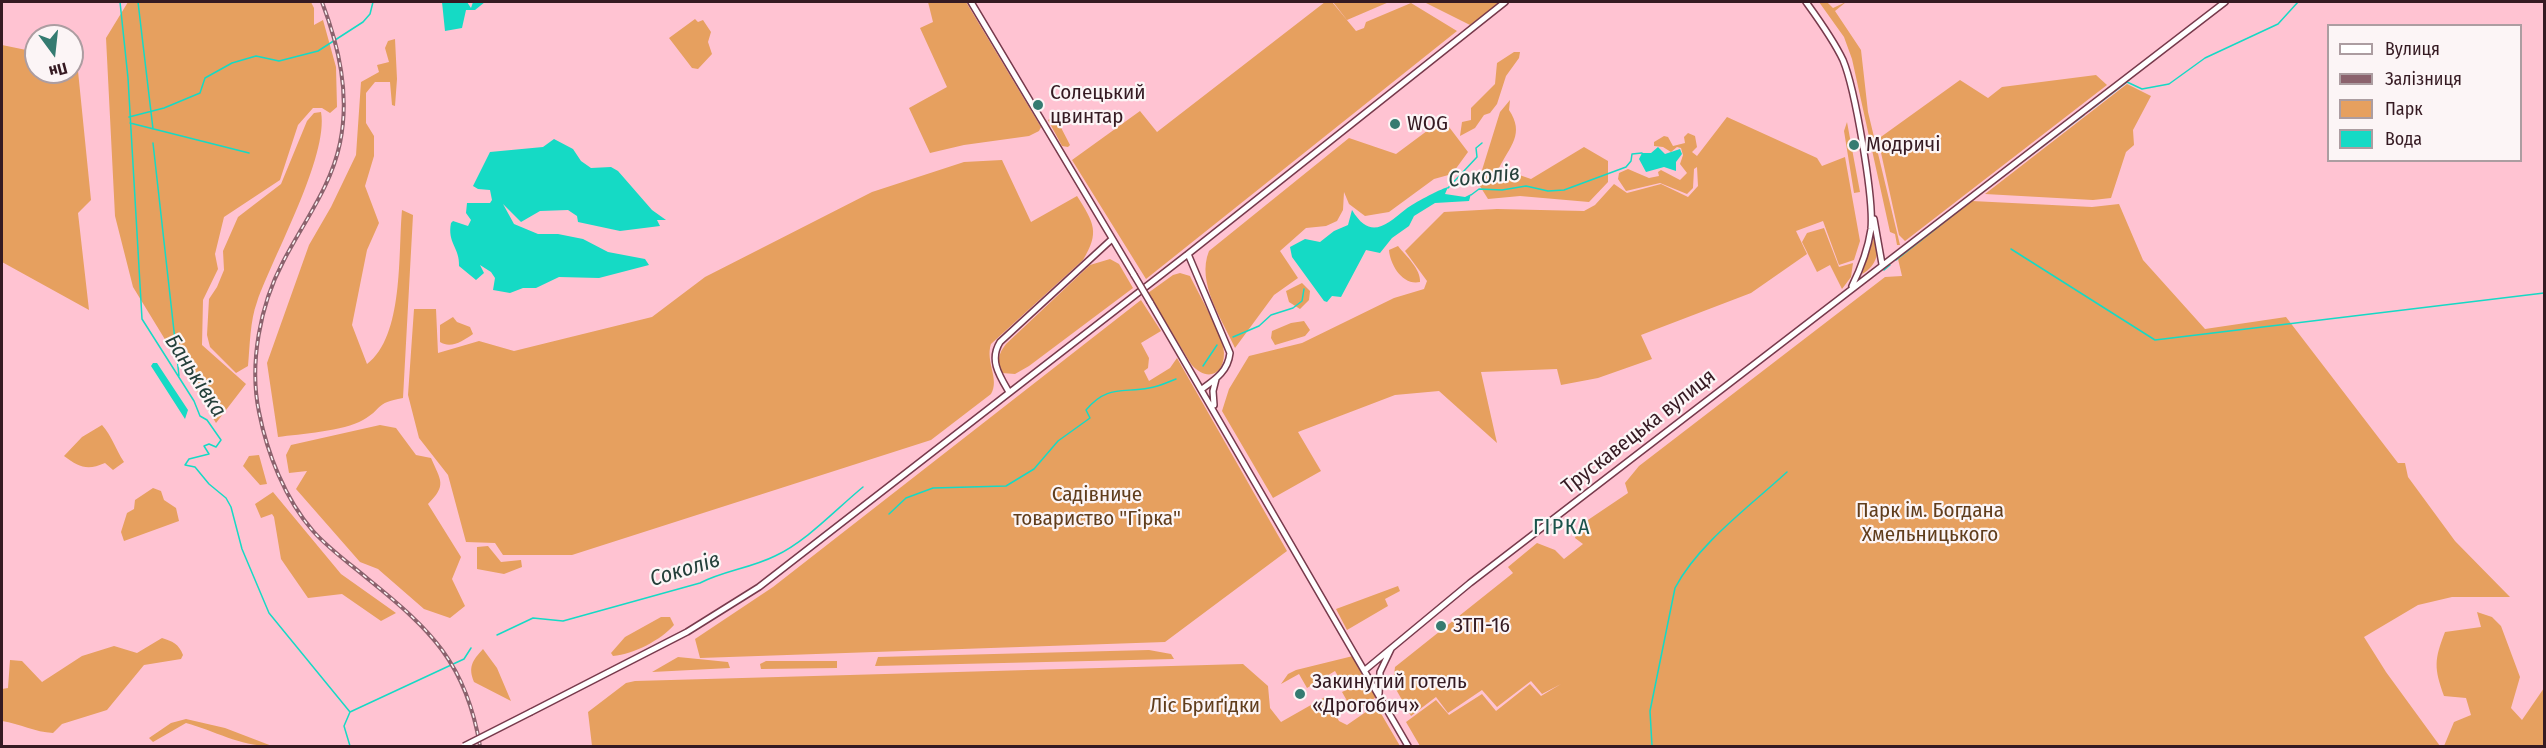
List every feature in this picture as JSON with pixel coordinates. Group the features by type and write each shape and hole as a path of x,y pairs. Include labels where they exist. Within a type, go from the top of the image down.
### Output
{"main road":[{"path":"971,2 1269,502 1408,747"},
{"path":"464,747 687,632 740,601 1188,254 1505,2"},
{"path":"1806,2 1842,59 1855,111 1882,264"},
{"path":"1859,278 1882,264 2225,2"},
{"path":"1859,278 1869,238 1872,209"},
{"path":"1009,392 994,362 995,350 1000,342 1112,239"},
{"path":"1188,254 1230,353 1228,365 1216,379 1202,389"},
{"name":"Трускавецька вулиця","path":"1365,670 1395,643 1851,289 1859,278"},
{"path":"1216,379 1213,396 1216,412"},
{"path":"1380,698 1380,672 1395,643"}],"green space":[{"path":"128,2 311,2 314,8 314,25 323,20 336,67 337,107 330,113 322,108 313,108 298,125 280,180 224,217 215,254 218,269 203,300 202,345 246,384 216,423 133,287 115,216 106,38"},
{"path":"928,2 966,2 1041,127 1039,131 1029,136 964,145 930,153 909,108 947,87 920,28 933,22"},
{"path":"1325,2 1332,2 1356,31 1364,28 1366,22 1411,3 1457,31 1146,279 1072,160 1140,111 1157,132"},
{"path":"1333,2 1389,2 1347,20"},
{"path":"1424,2 1501,2 1470,25"},
{"path":"1819,2 1827,2 1833,8 1846,2 1835,11 1861,50 1868,112 1900,245 1897,245 1895,234 1890,232 1852,59 1844,37"},
{"path":"695,19 698,22 703,20 711,32 708,42 712,54 698,69 692,68 669,38"},
{"path":"395,39 397,79 395,106 392,105 390,82 375,82 366,93 366,123 374,136 374,156 365,186 379,223 367,250 352,325 367,364 379,351 388,334 393,315 399,271 402,210 413,215 403,398 383,404 355,424 322,432 278,437 267,363 309,245 331,207 356,155 361,82 379,72 377,65 389,62 385,48 388,41"},
{"path":"2,45 24,50 24,84 79,84 91,200 78,213 89,310 2,262"},
{"path":"1514,52 1520,52 1519,58 1506,76 1497,104 1490,113 1484,115 1475,128 1460,136 1462,122 1471,120 1471,108 1495,84 1497,63"},
{"path":"2096,75 2107,85 1905,241 1899,235 1878,139 1960,80 1988,98 2002,87"},
{"path":"2127,84 2151,96 2133,130 2134,145 2126,152 2111,198 2093,200 1985,194"},
{"path":"1510,100 1509,110 1514,118 1516,133 1499,168 1531,179 1584,147 1608,161 1608,182 1589,202 1520,196 1488,199 1478,183 1500,112"},
{"path":"321,112 321,131 317,154 255,309 248,366 236,373 210,347 207,335 209,299 224,270 223,251 238,217 281,184 307,121 314,113"},
{"path":"1055,116 1070,145 1068,147 1062,146 1048,120"},
{"path":"1727,117 1817,158 1822,166 1845,157 1860,241 1854,260 1839,265 1823,221 1796,231 1807,254 1751,293 1641,335 1652,359 1598,378 1561,385 1557,369 1481,372 1497,443 1439,391 1395,395 1298,432 1321,471 1273,498 1222,411 1229,389 1249,356 1302,343 1394,298 1424,289 1427,281 1405,251 1444,212 1497,209 1584,211 1595,205 1614,184 1627,193 1661,184 1688,197 1698,186 1697,167 1694,169 1693,188 1687,194 1660,183 1626,191 1618,179 1619,173 1628,169 1649,178 1659,176 1658,172 1661,170 1680,180 1687,173 1680,164 1683,155 1681,148 1677,147 1671,152 1663,147 1654,146 1654,142 1664,136 1668,137 1673,146 1685,143 1684,137 1688,133 1695,136 1697,147 1692,152 1697,156"},
{"path":"1443,119 1468,152 1452,174 1434,179 1389,212 1365,216 1349,204 1344,192 1343,210 1337,221 1326,226 1306,228 1280,251 1298,278 1274,295 1235,348 1208,288 1206,263 1209,251 1349,138 1396,154"},
{"path":"1847,122 1860,192 1854,193 1844,131"},
{"path":"1002,160 1031,222 1077,196 1091,221 1092,242 1083,260 991,344 990,357 994,382 991,394 931,440 572,555 503,555 495,543 466,542 448,475 419,438 408,395 414,309 436,309 438,353 479,341 514,351 652,317 705,277 872,192 964,162"},
{"name":"Парк ім. Богдана Хмельницького","path":"1972,201 2092,207 2119,204 2143,260 2205,329 2286,317 2398,463 2405,463 2408,477 2455,541 2510,597 2452,597 2418,605 2364,637 2386,672 2440,746 1420,746 1406,722 1436,700 1449,715 1482,694 1496,711 1530,684 1541,696 1561,684 1542,694 1531,681 1497,707 1482,690 1448,713 1436,697 1411,716 1393,684 1395,667 1513,573 1508,567 1537,543 1555,550 1564,559 1583,544 1575,538 1579,526 1628,493 1625,483 1639,466 1885,277 1902,276 1898,259"},
{"path":"1824,228 1839,267 1853,263 1851,277 1842,289 1830,265 1817,272 1802,242 1807,233"},
{"path":"1874,237 1877,247 1876,257 1871,267 1862,274"},
{"path":"1398,246 1416,268 1420,282 1408,281 1398,273 1389,250"},
{"path":"1110,259 1119,264 1133,288 1029,366 1015,374 1002,373 999,358 1006,344 1090,265"},
{"path":"1180,273 1190,276 1223,346 1221,367 1213,374 1202,373 1191,364 1148,293 1173,275"},
{"path":"1302,283 1310,291 1309,300 1300,309 1289,302 1286,291"},
{"name":"Садівниче товариство \"Гірка\"","path":"1141,300 1161,331 1141,343 1149,358 1148,368 1144,371 1149,381 1170,368 1177,358 1287,551 1165,642 700,658 695,639 773,587"},
{"path":"453,317 457,322 470,327 473,334 457,343 444,344 440,342 440,325"},
{"path":"1304,321 1310,330 1305,336 1275,345 1271,338 1272,331 1291,323"},
{"path":"102,425 124,462 113,470 105,463 83,467 64,456 82,437"},
{"path":"380,425 396,428 416,455 431,458 439,478 438,492 428,504 461,557 452,579 465,606 450,618 424,609 378,569 360,562 296,489 307,471 289,473 286,455 291,445"},
{"path":"259,455 267,484 260,485 243,466 249,456"},
{"path":"153,488 161,491 164,500 176,508 179,521 124,541 121,532 127,513 134,509 135,500"},
{"path":"273,492 341,574 396,613 381,621 342,594 308,598 281,559 274,517 272,514 261,518 255,504"},
{"path":"488,546 501,562 521,560 522,567 504,574 477,569 477,547"},
{"path":"1398,586 1400,591 1385,599 1388,606 1347,630 1336,609"},
{"path":"2477,612 2492,617 2501,626 2520,677 2511,708 2522,720 2544,688 2544,746 2444,746 2454,722 2471,715 2466,698 2444,696 2438,678 2437,657 2445,632 2481,627"},
{"path":"661,617 670,617 674,625 662,636 630,652 613,656 611,653 625,637"},
{"path":"162,638 177,646 183,655 181,659 144,665 107,710 62,724 53,733 2,721 2,689 8,688 10,660 22,661 42,682 82,656 114,646 137,653"},
{"path":"483,649 497,668 511,701 474,682 471,672 472,664"},
{"path":"1149,650 1171,654 1174,659 875,666 878,657"},
{"path":"1353,656 1376,697 1354,713 1342,692 1346,690 1335,671 1307,688 1299,674 1281,684 1288,674 1296,670"},
{"path":"678,657 728,662 730,668 652,672"},
{"path":"766,661 837,661 837,668 761,669 760,664"},
{"name":"Ліс Бриґідки","path":"1243,664 1268,686 1270,708 1281,722 1325,697 1339,721 1347,725 1376,705 1400,746 592,746 588,712 626,683 635,681"},
{"path":"186,719 225,728 272,746 250,744 186,723 153,742 149,738 171,723"}],"water":[{"path":"442,2 467,2 471,8 473,2 485,2 475,10 466,10 462,28 445,31"},
{"path":"554,139 573,149 581,161 591,168 611,167 618,171 652,210 666,220 657,220 660,226 620,231 578,222 577,216 568,210 540,211 521,222 503,204 514,224 538,234 558,234 583,239 608,252 645,259 649,265 599,278 559,277 536,288 523,288 510,293 493,290 495,278 491,272 480,265 484,273 476,280 459,266 458,254 451,236 451,223 453,221 468,226 471,220 466,213 467,203 490,203 492,200 490,190 473,186 490,152 543,147"},
{"path":"1658,147 1665,154 1680,149 1682,154 1676,162 1676,171 1664,167 1646,172 1639,159 1642,153 1651,153"},
{"path":"1448,187 1445,194 1465,197 1471,194 1469,201 1435,203 1414,216 1409,226 1392,238 1380,253 1366,250 1341,297 1332,296 1327,302 1324,301 1292,257 1290,247 1305,239 1320,242 1334,231 1348,225 1352,210 1365,225 1378,227 1391,221 1420,200"},
{"path":"157,363 188,410 185,419 151,366"}],"waterway":[{"name":"Баньківка","path":"120,2 128,78 142,319 194,401 200,416 207,420 221,440 216,447 209,444 204,446 209,454 189,459 185,465 195,467 209,484 226,498 231,507 242,549 269,613 350,712 344,726 350,746"},
{"path":"138,2 153,129"},
{"path":"129,117 164,108 200,93 205,78 232,63 256,56 279,61 318,51 363,22 370,14 373,2"},
{"path":"2089,111 2127,82 2142,89 2169,84 2205,58 2278,24 2298,2"},
{"path":"1980,194 2084,115"},
{"path":"130,123 249,153"},
{"path":"153,143 179,376"},
{"path":"1448,188 1477,157 1476,148 1482,143"},
{"name":"Соколів","path":"1471,195 1479,189 1502,190 1526,186 1548,191 1564,190 1626,167 1631,161 1632,154 1642,153"},
{"path":"1896,260 1975,198"},
{"path":"2011,249 2155,340 2544,293"},
{"path":"1884,270 1890,265"},
{"name":"Соколів","path":"1233,337 1259,326 1271,315 1293,308 1302,301 1304,289"},
{"name":"Соколів","path":"1203,366 1217,345"},
{"name":"Соколів","path":"889,514 906,498 933,488 1006,486 1034,469 1058,441 1090,418 1086,410 1101,397 1108,393 1159,386 1176,379"},
{"path":"1652,746 1650,711 1675,588 1697,556 1711,541 1787,472"},
{"name":"Соколів","path":"497,635 533,618 563,621 700,583 766,560 798,542 863,487"},
{"name":"Соколів","path":"350,712 464,659 471,648"}],"railway":[{"path":"322,2 338,53 343,89 343,125 330,175 283,262 268,297 256,355 256,394 259,412 278,475 294,505 319,538 410,615 442,650 465,692 474,717 480,746"}],"place":[{"name":"Солецький цвинтар","path":"1038,105"},
{"name":"WOG","path":"1395,124"},
{"name":"Модричі","path":"1854,145"},
{"name":"ЗТП-16","path":"1441,626"},
{"name":"Закинутий готель «Дрогобич»","path":"1300,694"}],"district":[{"name":"ГІРКА","path":"1562,528"}]}
